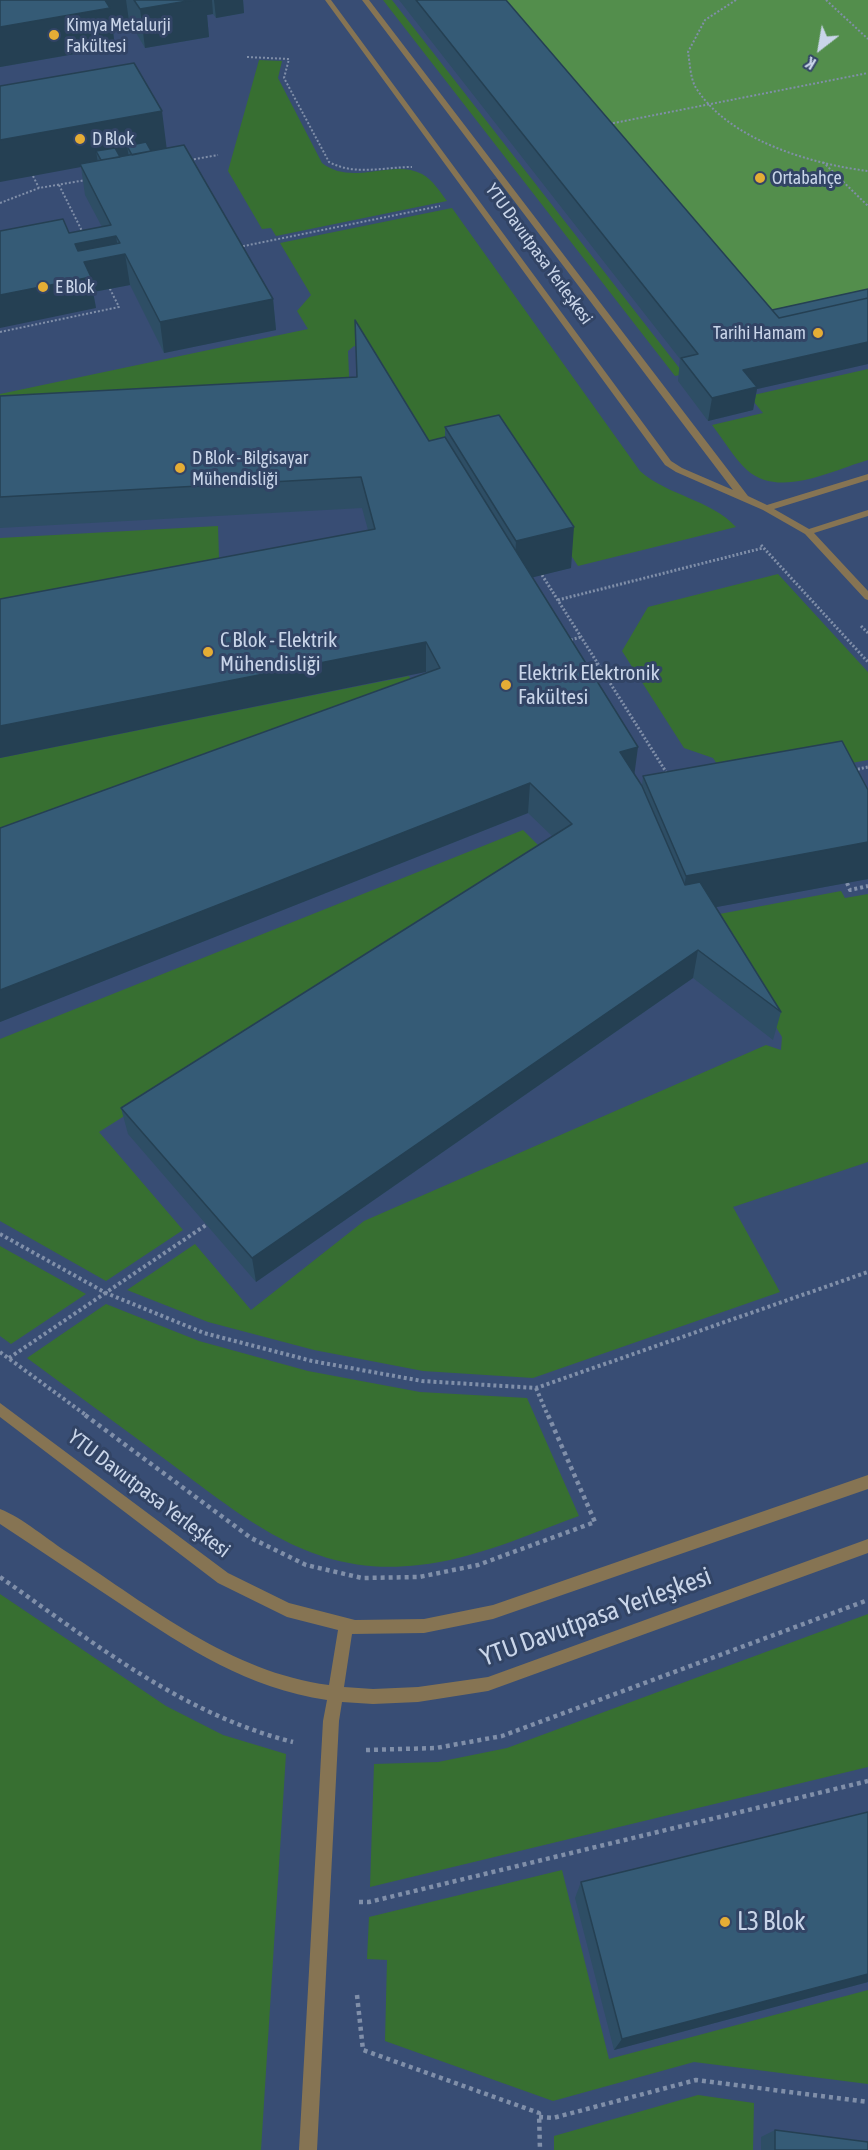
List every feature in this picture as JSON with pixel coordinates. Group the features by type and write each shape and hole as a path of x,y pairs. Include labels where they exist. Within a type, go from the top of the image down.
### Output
{"street":[{"name":"YTU Davutpasa Yerleşkesi","path":"328,0 668,463 679,471 766,508 808,532 868,597"},
{"name":"YTU Davutpasa Yerleşkesi","path":"365,0 745,499"},
{"path":"766,508 868,477"},
{"path":"808,532 868,513"},
{"name":"YTU Davutpasa Yerleşkesi","path":"0,1409 223,1578 287,1610 346,1625 424,1626 493,1612 868,1482"},
{"name":"YTU Davutpasa Yerleşkesi","path":"0,1516 201,1648 250,1673 302,1689 377,1698 430,1695 488,1684 868,1546"},
{"path":"308,2150 334,1693 346,1625"}],"path":[{"path":"736,0 705,20 688,52 695,87 728,121 786,152 868,171"},
{"path":"826,0 868,39"},
{"path":"247,57 289,59 284,78 328,162 336,168 417,168"},
{"path":"613,133 606,124 868,73"},
{"path":"184,161 218,155"},
{"path":"822,161 868,206"},
{"path":"33,176 39,188"},
{"path":"0,203 39,188 93,178"},
{"path":"59,185 84,236"},
{"path":"229,249 444,206"},
{"path":"0,332 119,307 107,284"},
{"path":"557,600 763,548"},
{"path":"542,575 672,781"},
{"path":"562,642 581,638"},
{"path":"579,669 598,664"},
{"path":"847,771 868,767"},
{"path":"847,883 850,890 868,886"},
{"path":"9,1358 206,1225"},
{"path":"0,1234 106,1293 204,1333 312,1361 422,1381 536,1388 868,1272"},
{"path":"0,1352 251,1538 306,1565 362,1578 419,1577 478,1565 595,1522 536,1388"},
{"path":"355,1902 369,1902 868,1781"},
{"path":"363,2050 539,2113 540,2150"},
{"path":"539,2117 553,2118 696,2080 868,2102"}],"shaded area":[{"path":"0,0 868,0 868,2150 0,2150"}],"green space":[{"path":"383,0 392,0 684,374 675,376"},
{"name":"Ortabahçe","path":"499,0 868,0 868,301 774,321"},
{"path":"259,60 282,61 278,78 322,163 334,170 346,173 410,170 430,179 447,201 276,236 271,228 262,229 228,171"},
{"path":"452,208 640,471 663,486 714,510 736,527 578,566 502,450 433,466 363,350 354,346 348,351 350,399 0,419 0,394 308,329 297,311 311,295 280,243"},
{"path":"868,369 868,460 806,480 774,482 760,478 747,470 712,425 763,413 749,396"},
{"path":"218,526 219,558 0,599 0,538"},
{"path":"778,574 868,672 868,760 731,785 713,758 684,748 622,651 648,607"},
{"path":"409,676 418,693 0,846 0,758"},
{"path":"523,830 544,851 99,1132 183,1230 106,1281 0,1221 0,1039"},
{"path":"841,891 845,898 868,894 868,1162 733,1207 780,1292 533,1378 423,1371 314,1350 208,1322 127,1290 195,1244 251,1310 364,1221 766,1045 781,1050 782,1037 709,916"},
{"path":"0,1246 86,1294 11,1344 0,1336"},
{"path":"106,1304 199,1341 308,1371 420,1392 527,1398 579,1516 481,1552 419,1565 381,1567 346,1562 313,1553 282,1540 224,1503 27,1358"},
{"path":"0,1594 166,1706 223,1735 286,1754 261,2150 0,2150"},
{"path":"868,1614 868,1767 370,1887 374,1764 438,1762 507,1748"},
{"path":"562,1870 609,2059 868,1990 868,2084 694,2062 553,2101 385,2041 387,1960 367,1959 369,1917"},
{"path":"698,2095 754,2103 753,2150 554,2150 554,2136"}],"building":[{"path":"0,0 105,0 110,8 0,27"},
{"path":"134,0 193,0 140,9"},
{"path":"416,0 506,0 779,318 868,298 868,342 743,370 757,387 712,398 681,358 698,354"},
{"path":"134,63 162,111 0,140 0,86"},
{"path":"146,142 151,151 132,155 127,146"},
{"path":"184,145 273,299 160,322 125,254 84,262 91,277 0,295 0,231 63,219 69,233 111,225 80,164","holes":["116,236 120,243 78,251 75,244"]},
{"path":"115,148 120,157 101,160 96,151"},
{"path":"868,289 868,298 779,318 772,310"},
{"path":"355,320 429,441 445,437 638,747 620,752 642,786 685,885 700,882 781,1012 698,950 252,1258 121,1108 572,824 530,783 0,990 0,828 440,668 426,642 0,726 0,599 375,529 361,477 0,497 0,396 357,377"},
{"path":"499,415 574,527 516,541 445,427"},
{"path":"842,741 868,790 868,842 686,876 643,776"},
{"name":"L3 Blok","path":"868,1812 868,1974 622,2039 581,1882"},
{"path":"775,2130 868,2142 868,2150 775,2150"}],"place":[{"name":"Kimya Metalurji Fakültesi","path":"54,35"},
{"name":"D Blok","path":"80,139"},
{"name":"Ortabahçe","path":"760,178"},
{"name":"E Blok","path":"43,287"},
{"name":"Tarihi Hamam","path":"818,333"},
{"name":"D Blok - Bilgisayar Mühendisliği","path":"180,468"},
{"name":"C Blok - Elektrik Mühendisliği","path":"208,652"},
{"name":"Elektrik Elektronik Fakültesi","path":"506,685"},
{"name":"L3 Blok","path":"725,1922"}]}
